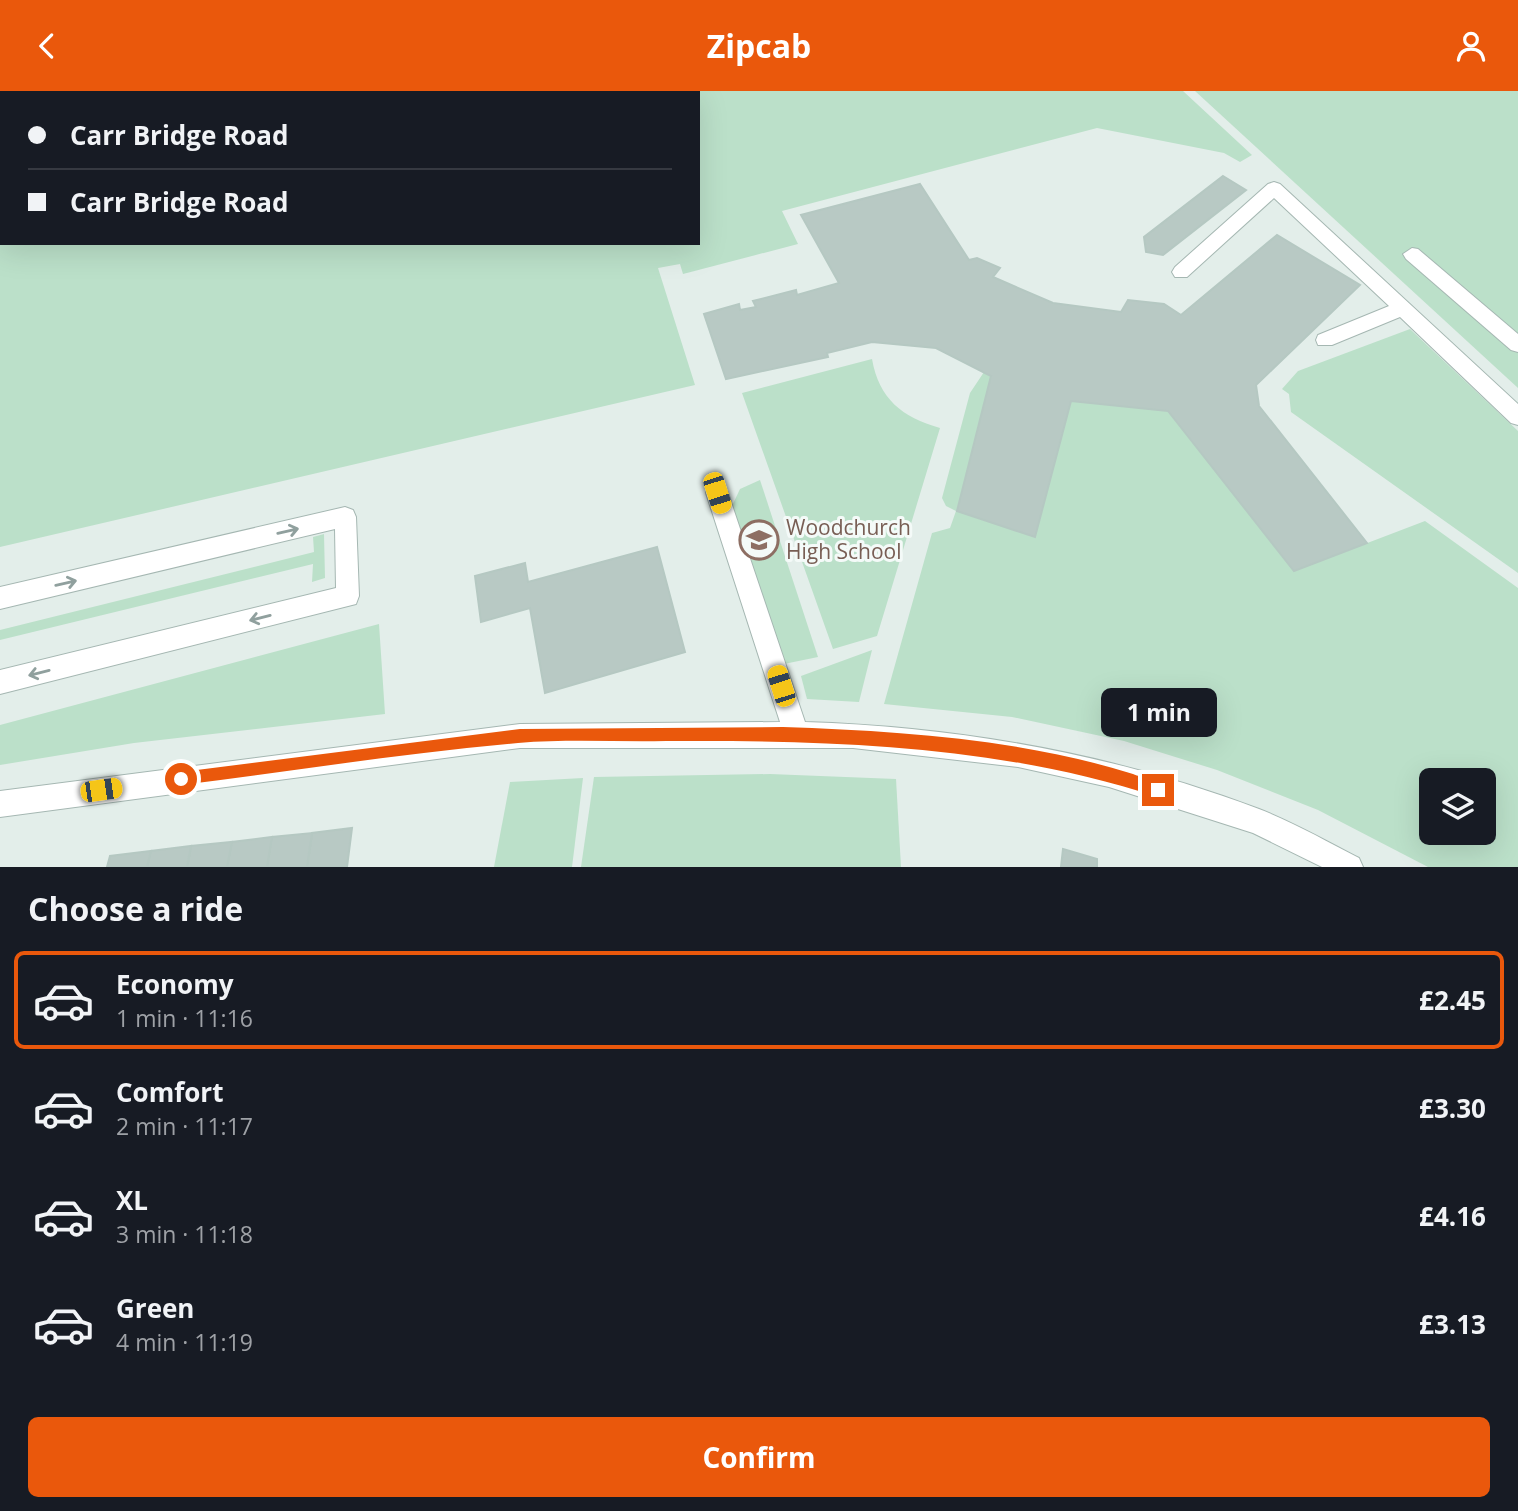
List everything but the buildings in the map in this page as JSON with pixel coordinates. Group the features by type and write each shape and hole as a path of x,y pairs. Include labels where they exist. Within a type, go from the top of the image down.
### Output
{"street":[{"path":"1181,272 1275,188 1518,417"},
{"path":"1412,254 1518,345"},
{"path":"1325,340 1403,308"},
{"path":"717,493 797,734"},
{"path":"0,598 345,517 348,596 0,682"},
{"path":"0,804 520,736 853,736 1018,754 1109,774 1256,821 1350,867"}],"green space":[{"path":"700,91 1183,91 1252,155 1240,162 1224,153 1097,128 782,211 798,244 683,274 680,264 658,268 695,385 0,547 0,245 700,245"},
{"path":"1195,91 1518,91 1518,388"},
{"path":"1410,329 1518,431 1518,573 1291,412 1289,394 1282,389 1298,371"},
{"path":"872,359 880,385 894,404 914,418 940,428 877,636 833,649 742,393"},
{"path":"984,372 991,376 957,510 1035,536 1071,401 1168,411 1294,571 1425,521 1518,588 1518,867 1428,867 1318,810 1217,770 1124,741 1012,717 884,704 932,533 950,528 956,511 946,506 942,498 970,393"},
{"path":"760,480 818,657 784,664 731,508 740,489"},
{"path":"324,534 325,578 312,582 313,564 0,640 0,630 314,552 313,537"},
{"path":"379,624 385,714 134,743 0,765 0,725"},
{"path":"872,650 859,702 807,699 801,676"},
{"path":"770,774 896,779 901,867 581,867 594,777"},
{"path":"583,778 572,867 494,867 510,782"}],"place":[{"name":"Woodchurch High School","path":"759,540"}],"route":[{"path":"181,779 520,736 783,734 853,736 1018,754 1109,774 1158,790"}]}
